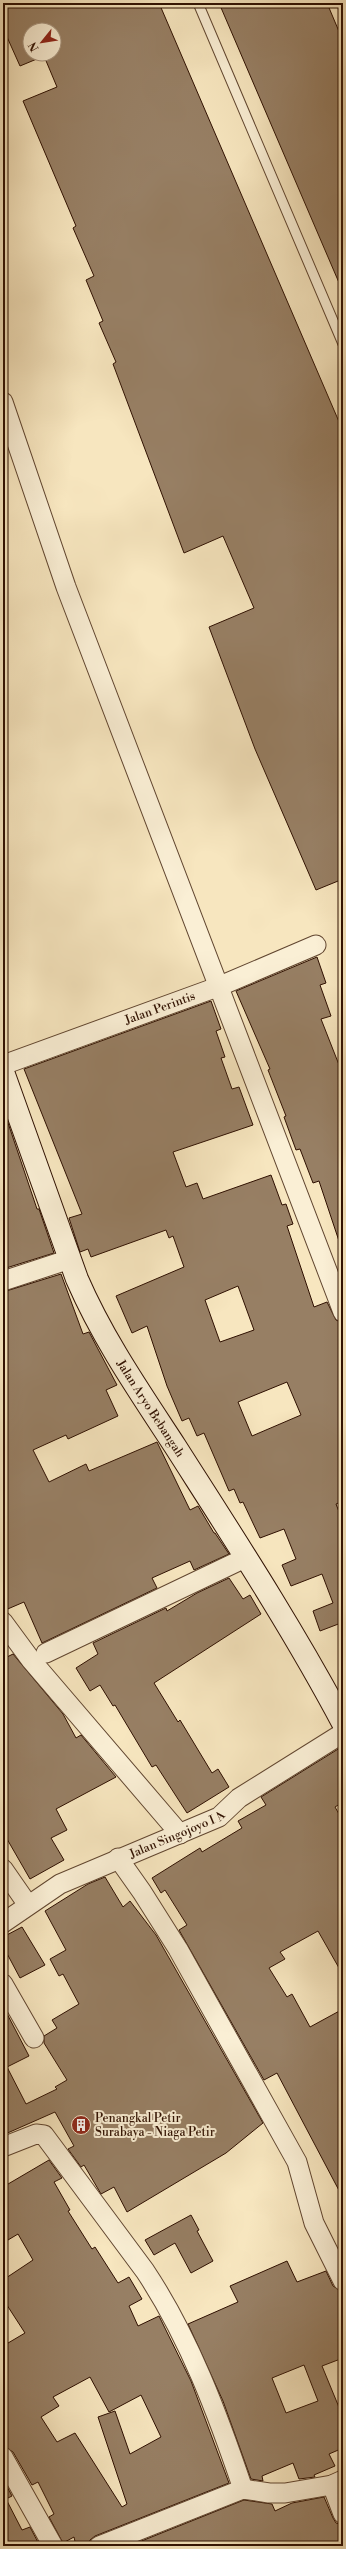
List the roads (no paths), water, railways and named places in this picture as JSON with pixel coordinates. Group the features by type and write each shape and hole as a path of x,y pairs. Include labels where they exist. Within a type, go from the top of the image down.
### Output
{"street":[{"path":"3,402 66,587 195,928 220,986 343,1312"},
{"name":"Jalan Perintis","path":"3,1065 220,986 316,945"},
{"name":"Jalan Aryo Bebangah","path":"3,1072 70,1259 91,1311 106,1340 289,1625 343,1723"},
{"path":"3,1281 70,1259"},
{"path":"46,1653 245,1558"},
{"path":"3,1622 31,1660 180,1834"},
{"name":"Jalan Singojoyo I A","path":"3,1923 60,1884 118,1858 180,1834 219,1816 239,1798 343,1734"},
{"path":"118,1858 142,1892 178,1949 297,2162 314,2223 343,2282"},
{"path":"3,1869 28,1905"},
{"path":"3,1984 34,2038"},
{"path":"3,2147 36,2134 44,2135 158,2290 189,2354 216,2416 243,2489"},
{"path":"5,2463 53,2546"},
{"path":"99,2546 243,2489 269,2493 285,2493 337,2482 343,2514"}],"lane":[{"path":"198,3 343,344"}],"place":[{"name":"Penangkal Petir Surabaya - Niaga Petir","path":"81,2125"}]}
